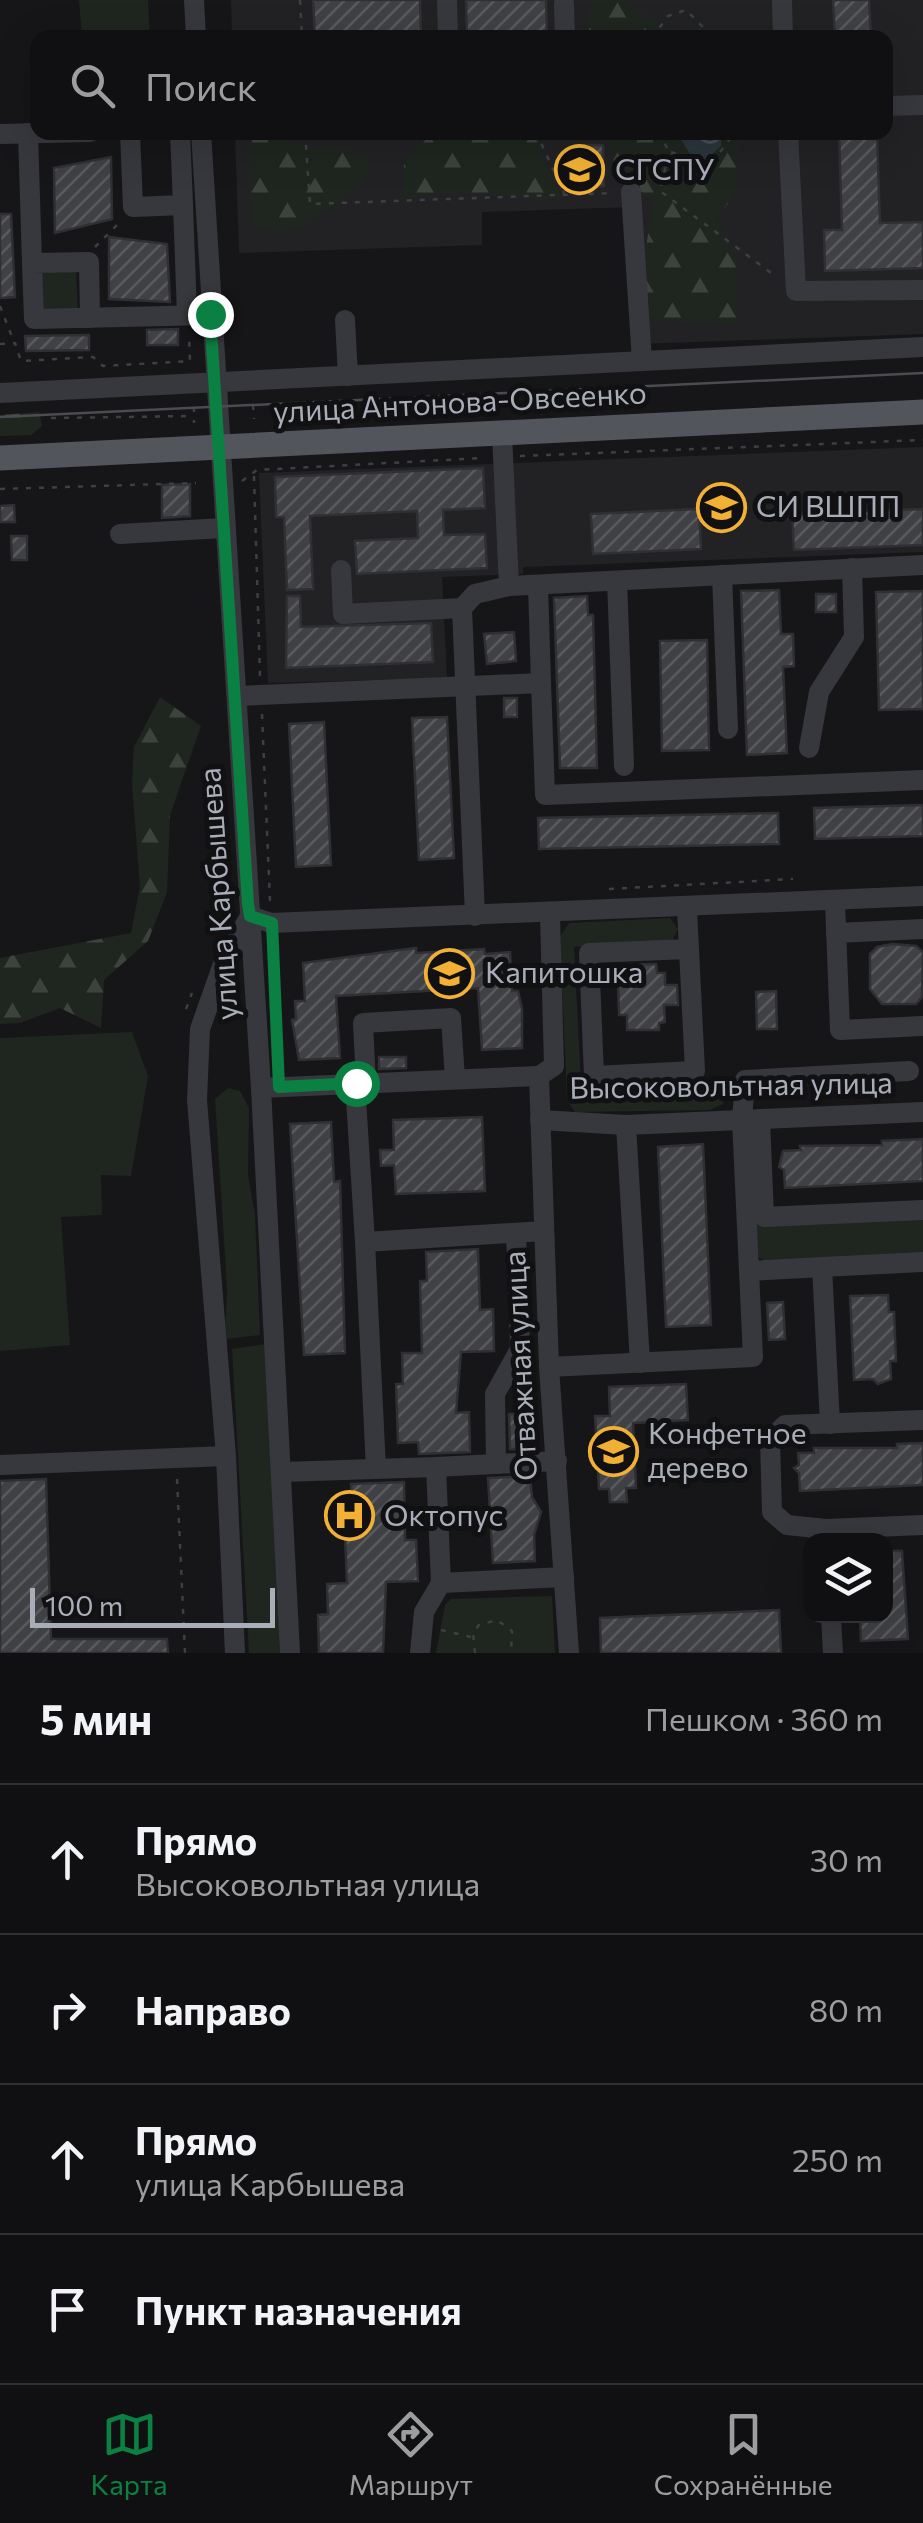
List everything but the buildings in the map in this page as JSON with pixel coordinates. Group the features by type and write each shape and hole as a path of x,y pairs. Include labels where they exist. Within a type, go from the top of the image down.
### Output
{"main road":[{"name":"улица Антонова-Овсеенко","path":"0,458 220,446 502,446 923,412"}],"street":[{"path":"194,0 196,30"},
{"path":"446,0 448,30"},
{"path":"782,0 784,30"},
{"path":"564,4 565,30"},
{"path":"893,106 923,105"},
{"path":"0,134 28,134 34,320 210,314"},
{"path":"130,140 133,207 183,205"},
{"path":"180,140 187,315"},
{"name":"улица Карбышева","path":"200,140 222,528 237,696 261,1088 290,1653"},
{"path":"788,140 796,290 923,290"},
{"path":"631,192 642,361"},
{"path":"32,264 88,262 90,318"},
{"path":"345,320 348,376"},
{"path":"0,393 923,347"},
{"path":"502,446 509,586"},
{"path":"120,534 222,528"},
{"path":"475,916 462,608 474,594 509,586 923,565"},
{"path":"808,748 819,692 854,637 852,568"},
{"path":"341,570 343,614 462,608"},
{"path":"722,576 728,729"},
{"path":"617,581 624,766"},
{"path":"538,585 545,794 923,780"},
{"path":"237,696 540,683"},
{"path":"235,1653 226,1456 197,1100 200,1029 223,964 250,916 272,923 687,909 923,896"},
{"path":"834,902 840,1030 923,1026"},
{"path":"687,909 689,948 695,1071 594,1076 588,953 689,948"},
{"name":"Отважная улица","path":"550,914 554,1066 539,1076 540,1120 549,1367 569,1653"},
{"path":"836,933 923,928"},
{"path":"376,1469 361,1083 363,1023 451,1018 455,1079"},
{"path":"909,1071 745,1080 764,1217 923,1210"},
{"name":"Высоковольтная улица","path":"261,1088 539,1076"},
{"name":"Высоковольтная улица","path":"540,1120 626,1125 923,1112"},
{"path":"549,1367 753,1357 749,1271 751,1120"},
{"path":"626,1125 640,1362"},
{"path":"366,1242 544,1232"},
{"path":"496,1464 495,1394 520,1349 516,1233"},
{"path":"749,1271 923,1262"},
{"path":"822,1267 830,1424"},
{"path":"819,1533 787,1525 772,1512 770,1440 785,1425 923,1420"},
{"path":"0,1464 226,1456"},
{"path":"282,1472 557,1461"},
{"path":"420,1653 424,1612 441,1584 436,1467"},
{"path":"848,1533 923,1526"},
{"path":"441,1584 564,1577"},
{"path":"831,1623 833,1653"}],"path":[{"path":"300,0 302,30"},
{"path":"658,30 668,16 686,10 706,30"},
{"path":"306,140 310,204 660,191 796,290"},
{"path":"540,140 564,194"},
{"path":"660,191 669,152 663,140"},
{"path":"669,152 684,157 716,156 729,140"},
{"path":"88,262 97,243 133,207"},
{"path":"0,306 21,361 93,357 103,366 190,361 187,315"},
{"path":"0,344 15,343"},
{"path":"253,404 254,419"},
{"path":"194,407 194,423"},
{"path":"51,418 194,416"},
{"path":"275,996 261,694 254,476 257,470 502,446 923,440"},
{"path":"242,481 254,476"},
{"path":"0,489 196,483"},
{"path":"176,1457 185,1653"},
{"path":"475,1653 472,1638 479,1625 497,1620 512,1631 511,1653"},
{"path":"441,1630 472,1638"}],"shaded area":[{"name":"СГСПУ","path":"231,0 923,0 923,334 637,344 631,207 482,212 482,245 239,253 235,140 893,140 893,30 232,30"},
{"path":"923,447 923,552 523,567 523,574 442,577 447,678 268,683 259,473"}],"green space":[{"path":"79,0 148,0 150,30 81,30"},
{"path":"592,0 623,0 666,30 586,30"},
{"path":"690,24 700,30 674,30"},
{"path":"248,140 285,140 288,145 342,148 369,157 364,181 309,222 280,231 265,229 251,220"},
{"path":"425,140 536,140 561,198 444,193 404,198 404,163"},
{"path":"608,140 738,140 734,196 716,218 736,255 737,324 656,321 644,278 654,202 616,171"},
{"path":"76,270 78,312 41,314 39,273"},
{"path":"39,412 42,426 31,435 0,436 0,415"},
{"path":"160,697 201,726 170,815 167,892 148,941 104,980 101,1028 60,1008 20,1023 0,1024 0,958 131,933 140,887 132,783 134,747"},
{"path":"670,918 678,929 672,941 574,947 581,1084 721,1079 723,1104 710,1110 575,1112 567,1100 560,937 569,923"},
{"path":"132,1032 148,1076 131,1176 101,1175 102,1215 61,1217 70,1345 0,1351 0,1038"},
{"path":"228,1088 240,1091 249,1108 248,1175 255,1215 260,1335 225,1339 227,1288 215,1099"},
{"path":"754,1137 761,1224 923,1217 923,1255 769,1264 756,1255"},
{"path":"266,1344 280,1653 249,1653 232,1349"},
{"path":"552,1596 555,1653 436,1653 445,1605 451,1599"}],"water":[{"path":"681,140 721,140 721,146 707,159 692,157"}],"tram line":[{"path":"0,417 923,373"}],"place":[{"name":"СГСПУ","path":"580,170"},
{"name":"СИ ВШПП","path":"721,507"},
{"name":"Капитошка","path":"450,973"},
{"name":"Конфетное дерево","path":"613,1451"},
{"name":"Октопус","path":"349,1516"}],"route":[{"path":"210,314 248,904 250,916 272,923 279,1087 356,1083"}]}
